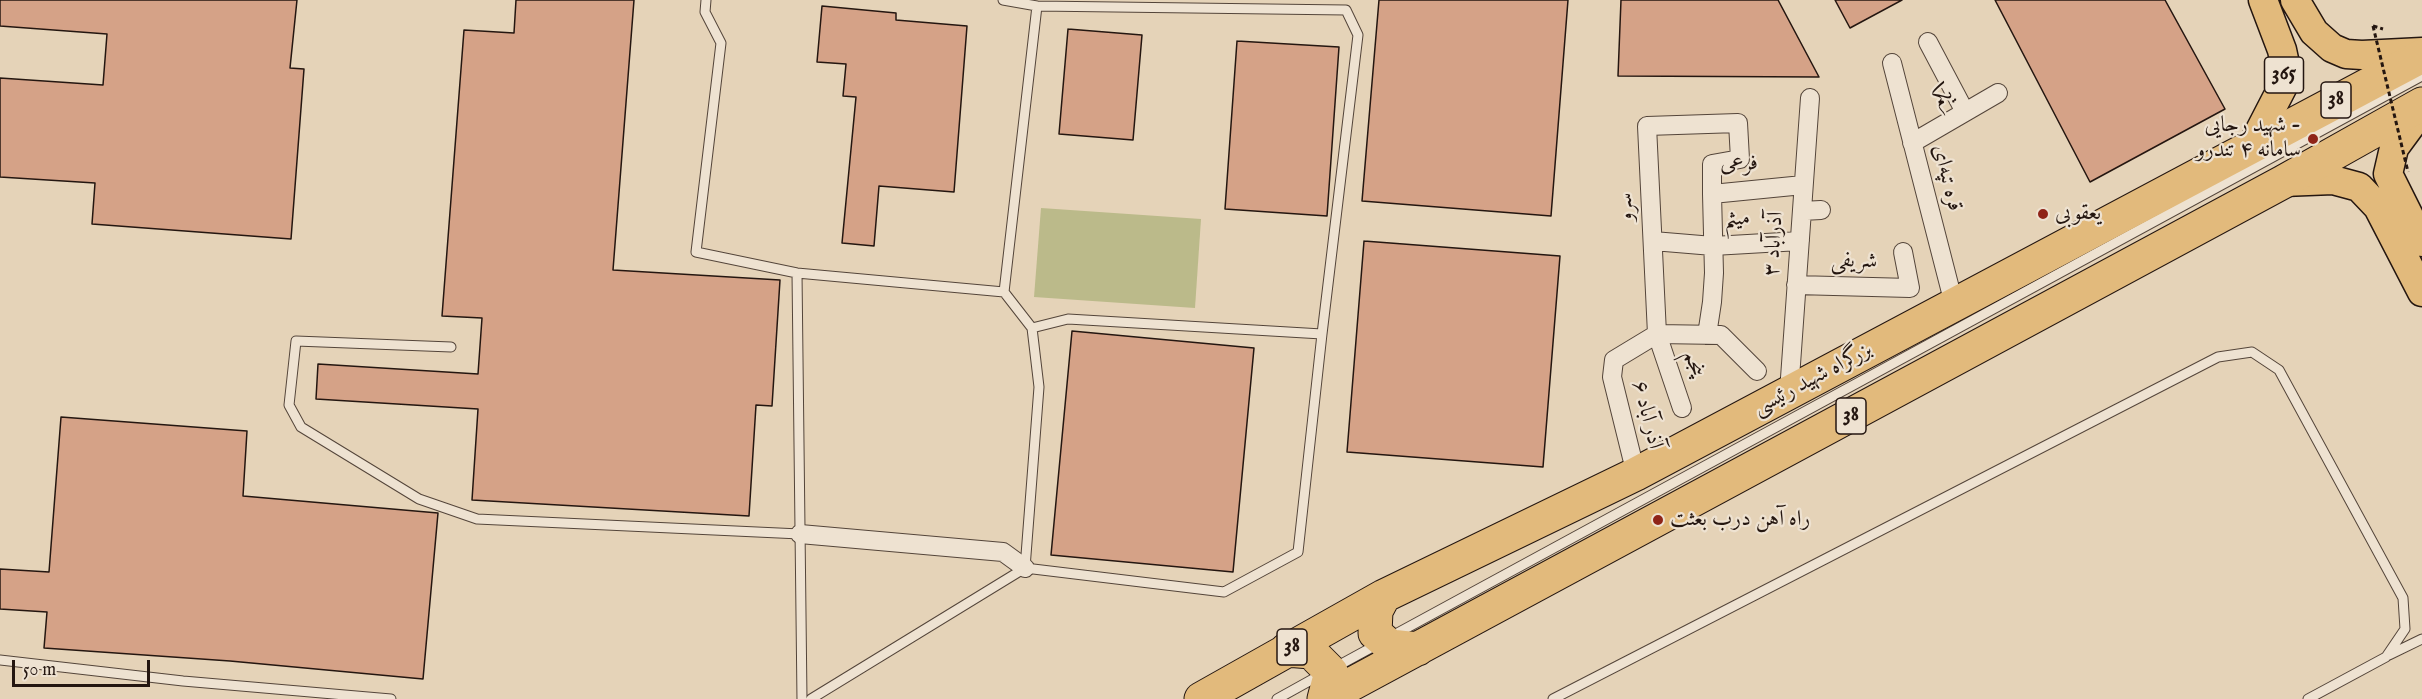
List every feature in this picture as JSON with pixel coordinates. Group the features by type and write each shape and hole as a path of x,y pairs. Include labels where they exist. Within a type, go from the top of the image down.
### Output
{"highway":[{"name":"بزرگراه شهید رئیسی","path":"1201,699 1384,596 1636,474 2252,146 2407,48"},
{"name":"38","path":"1324,699 2283,182 2422,104"},
{"path":"1384,596 1376,611 1376,633 1390,646 1418,648"},
{"path":"1286,650 1311,652 1330,672 1330,683 1324,699"}],"main road":[{"name":"365","path":"2252,146 2283,86 2285,64 2263,0"},
{"name":"365","path":"2295,0 2314,32 2332,48 2354,54 2407,48"},
{"path":"2422,110 2394,148 2388,174 2422,292"},
{"path":"2283,182 2333,180 2359,187 2394,192"},
{"path":"2394,192 2422,243"}],"street":[{"path":"1928,42 1965,112"},
{"name":"قره تپه‌ای","path":"1892,63 1954,304"},
{"name":"یکم","path":"1912,142 1998,93"},
{"name":"۳ آذرآباد","path":"1789,392 1810,98"},
{"name":"فرعی","path":"1647,126 1738,123 1740,159 1712,164 1712,194 1803,185"},
{"name":"سرو","path":"1647,126 1657,334"},
{"path":"1707,335 1712,302 1712,194"},
{"path":"1802,211 1821,210"},
{"name":"میثم","path":"1653,241 1713,246 1800,241"},
{"name":"شریفی","path":"1796,285 1910,288 1903,252"},
{"path":"1657,334 1721,335 1757,371"},
{"name":"پنجم","path":"1657,334 1682,408"},
{"name":"آذر آباد ۶","path":"1636,474 1612,377 1614,360 1657,334"},
{"path":"800,534 1003,552 1025,568"}],"lane":[{"path":"706,0 705,12 721,43 696,252 797,273 1004,292"},
{"path":"811,699 1025,568 1224,592 1298,552 1358,35 1346,10 1037,6 1003,0"},
{"path":"1025,568 1039,387 1032,328 1004,292 1037,6"},
{"path":"1277,699 2422,76"},
{"path":"797,273 802,699"},
{"path":"1032,328 1068,319 1322,334"},
{"path":"451,347 296,341 289,405 301,427 418,499 477,519 800,534"},
{"path":"1553,699 2218,357 2252,352 2279,370 2403,598 2405,629 2386,657"},
{"path":"2308,699 2422,639"},
{"path":"0,660 183,681 391,699"}],"path":[{"path":"2394,192 2373,26 2407,48"}],"shaded area":[{"path":"1041,208 1201,219 1195,308 1034,297"}],"building":[{"path":"0,0 297,0 290,68 304,69 291,239 92,224 95,183 0,177 0,78 103,85 107,34 0,26"},
{"path":"516,0 634,0 613,270 780,280 772,406 756,405 749,516 472,500 478,409 316,399 318,364 478,374 482,318 442,316 464,30 514,33"},
{"path":"1379,0 1568,0 1551,216 1362,201"},
{"path":"1621,0 1778,0 1819,77 1618,76"},
{"path":"1835,0 1902,0 1850,28"},
{"path":"1995,0 2165,0 2225,109 2090,182"},
{"path":"822,6 896,13 896,20 967,26 954,192 879,186 874,246 842,243 856,97 843,96 846,64 817,62"},
{"path":"1068,29 1142,35 1133,140 1059,134"},
{"path":"1237,41 1339,47 1327,216 1225,209"},
{"path":"1364,241 1560,256 1543,467 1347,452"},
{"path":"1072,331 1254,348 1233,572 1051,555"},
{"path":"61,417 247,431 243,496 438,513 423,679 230,661 44,648 47,612 0,609 0,569 49,572"}],"place":[{"name":"شهید رجایی - سامانه ۴ تندرو","path":"2313,139"},
{"name":"یعقوبی","path":"2043,214"},
{"name":"راه آهن درب بعثت","path":"1658,520"}]}
